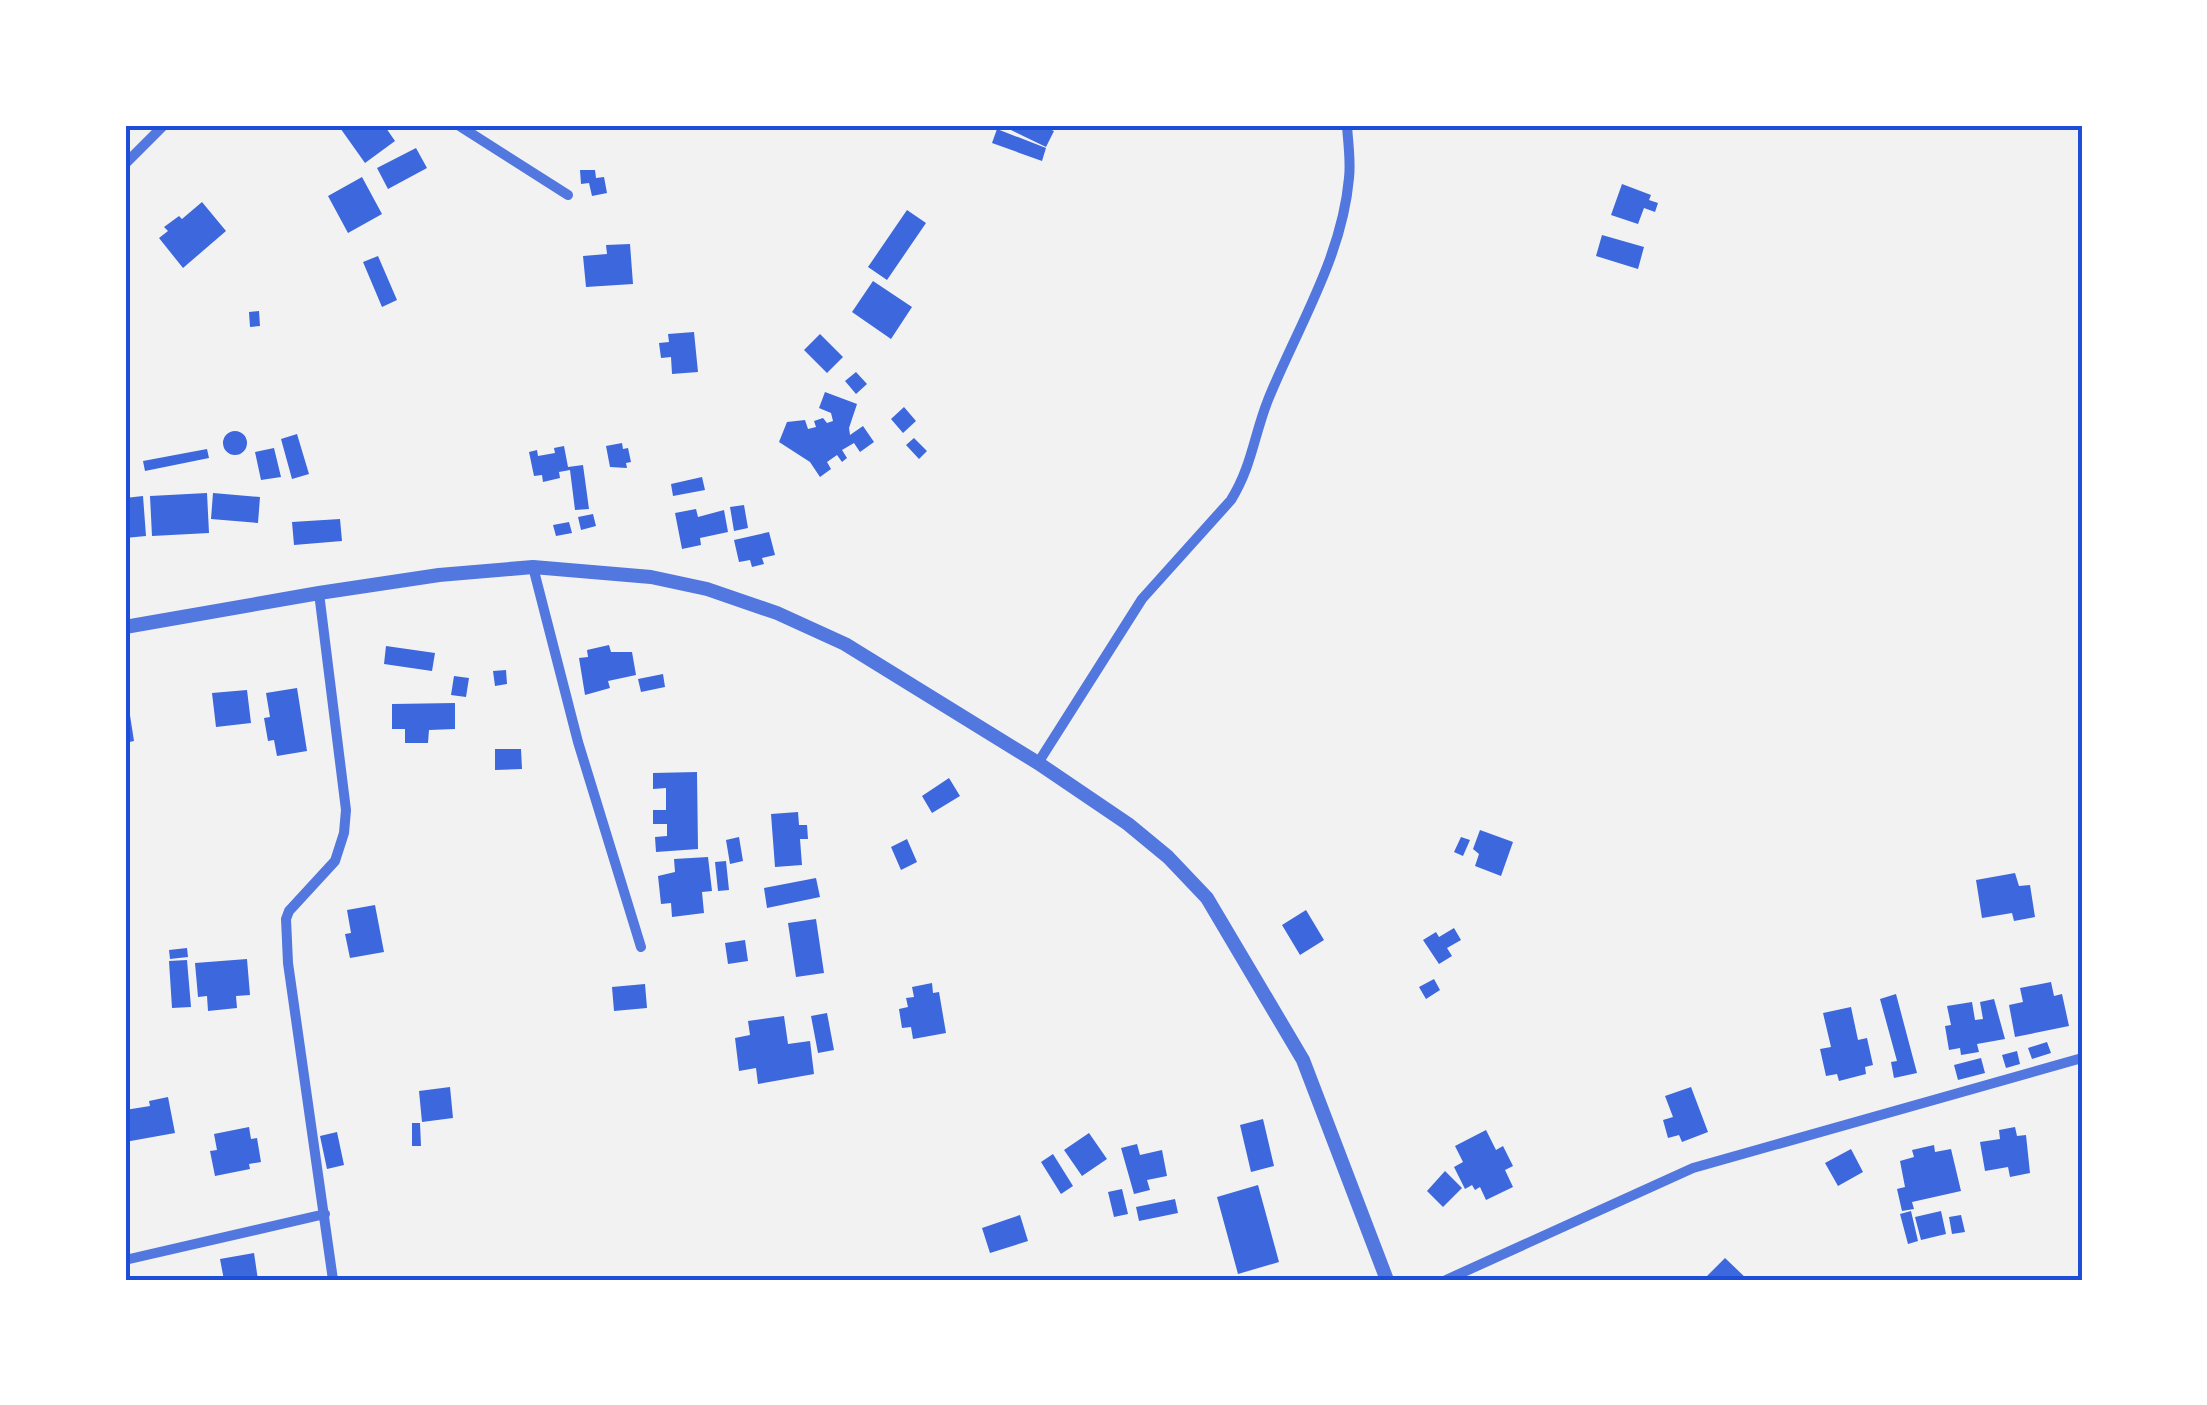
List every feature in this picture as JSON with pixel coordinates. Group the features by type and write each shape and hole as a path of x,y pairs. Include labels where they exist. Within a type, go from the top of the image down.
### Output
{"street":[{"path":"125,164 164,125"},
{"path":"458,125 568,195"},
{"path":"1038,763 1142,600 1231,500 1242,482 1264,408 1335,246 1349,184 1347,125"},
{"path":"533,567 578,742 641,947"},
{"path":"125,627 320,593 533,567 652,577 707,589 778,613 846,644 1128,824 1207,898 1303,1060 1387,1280"},
{"path":"320,593 346,810 344,834 335,861 295,901 286,920 288,963 333,1280"},
{"path":"1446,1280 1693,1168 2082,1058"},
{"path":"125,1260 325,1214"}],"building":[{"path":"338,125 384,125 395,141 365,163"},
{"path":"1013,125 1040,125 1054,131 1046,147 1011,130"},
{"path":"997,129 1046,148 1042,161 992,143"},
{"path":"416,148 427,168 388,189 377,168"},
{"path":"580,170 595,170 596,178 604,177 607,193 592,196 589,183 581,184"},
{"path":"362,177 382,214 348,233 328,196"},
{"path":"1622,184 1651,195 1649,200 1658,203 1655,212 1644,208 1638,224 1611,215"},
{"path":"202,202 226,231 183,268 159,238 168,231 164,227 179,216 182,219"},
{"path":"907,210 926,223 887,280 868,267"},
{"path":"1602,235 1644,247 1638,269 1596,256"},
{"path":"630,244 633,284 586,287 583,256 607,254 606,245"},
{"path":"378,256 397,300 382,307 363,262"},
{"path":"873,281 912,307 891,339 852,312"},
{"path":"259,311 260,326 250,327 249,312"},
{"path":"694,332 698,372 672,374 671,357 661,358 659,343 669,342 668,334"},
{"path":"820,334 843,357 827,373 804,350"},
{"path":"856,372 867,384 856,394 845,381"},
{"path":"825,392 857,404 850,435 863,426 874,442 860,452 854,443 842,450 847,458 842,462 837,455 827,462 831,469 820,477 810,462 779,442 787,422 805,420 808,429 816,427 814,421 823,418 827,423 833,421 831,413 819,408"},
{"path":"904,407 916,421 903,433 891,419"},
{"path":"235,431 247,443 235,455 223,443"},
{"path":"297,434 309,474 292,479 281,439"},
{"path":"914,438 927,451 919,459 906,445"},
{"path":"622,443 623,449 628,448 631,462 626,463 627,468 610,467 606,446"},
{"path":"564,446 568,467 583,465 589,509 575,510 570,470 559,472 560,478 543,482 542,475 534,476 529,452 537,450 538,456 555,453 554,448"},
{"path":"274,448 281,477 261,480 255,452"},
{"path":"207,449 209,458 145,471 143,461"},
{"path":"702,477 705,490 673,496 671,484"},
{"path":"207,493 209,533 152,536 150,496"},
{"path":"213,493 260,497 258,523 211,519"},
{"path":"143,496 146,536 125,538 125,498"},
{"path":"744,505 748,528 734,531 730,507"},
{"path":"696,509 698,517 724,510 728,532 700,538 701,545 682,549 675,513"},
{"path":"593,514 596,526 581,530 578,517"},
{"path":"340,519 342,541 294,545 292,522"},
{"path":"569,522 572,533 556,536 553,525"},
{"path":"769,532 775,555 762,558 764,564 752,567 750,560 739,562 734,540"},
{"path":"609,645 611,652 632,652 636,675 608,681 610,688 585,695 579,658 588,657 587,650"},
{"path":"386,646 435,653 432,671 384,664"},
{"path":"506,670 507,684 495,686 493,671"},
{"path":"663,674 665,687 641,692 638,679"},
{"path":"454,676 469,678 466,697 451,695"},
{"path":"297,688 307,751 277,756 274,740 268,741 264,718 270,717 266,693"},
{"path":"247,690 251,723 216,727 212,693"},
{"path":"455,703 455,729 429,730 428,743 405,743 405,729 392,729 392,704"},
{"path":"125,709 129,709 134,741 125,743"},
{"path":"495,749 521,749 522,769 495,770"},
{"path":"697,772 698,849 656,852 655,837 667,836 667,824 653,824 653,810 666,810 666,788 653,789 653,773"},
{"path":"949,778 960,796 932,813 922,796"},
{"path":"798,812 799,825 807,825 808,839 800,839 802,865 775,867 771,814"},
{"path":"1480,830 1513,842 1501,876 1475,866 1479,854 1473,849"},
{"path":"739,837 743,861 730,864 726,840"},
{"path":"1461,837 1470,840 1463,856 1454,852"},
{"path":"907,839 917,862 901,870 891,847"},
{"path":"708,857 712,891 702,892 704,913 672,917 671,903 661,904 658,876 675,872 674,859"},
{"path":"726,861 729,890 718,891 715,862"},
{"path":"2015,873 2019,886 2030,885 2035,917 2014,921 2012,913 1982,918 1976,880"},
{"path":"816,878 820,897 767,908 764,888"},
{"path":"375,905 384,952 350,958 345,934 351,933 347,910"},
{"path":"1306,910 1324,940 1300,955 1282,925"},
{"path":"816,919 824,973 796,977 788,923"},
{"path":"1454,928 1461,940 1447,948 1452,956 1439,964 1423,940"},
{"path":"745,940 748,961 728,964 725,943"},
{"path":"187,948 188,957 170,959 169,950"},
{"path":"247,959 250,995 236,996 237,1008 208,1011 207,996 198,997 195,963"},
{"path":"187,960 191,1007 172,1008 169,961"},
{"path":"1434,979 1440,990 1426,999 1419,987"},
{"path":"2051,982 2054,996 2062,994 2069,1026 2015,1037 2009,1005 2023,1002 2020,988"},
{"path":"932,983 933,993 939,992 946,1033 913,1039 911,1027 902,1028 899,1009 908,1007 906,998 914,997 912,987"},
{"path":"645,984 647,1008 614,1011 612,987"},
{"path":"1896,994 1917,1073 1894,1078 1891,1062 1897,1061 1880,999"},
{"path":"1994,999 2005,1039 1977,1044 1979,1052 1961,1055 1960,1048 1949,1050 1945,1026 1951,1025 1947,1006 1972,1002 1975,1020 1983,1019 1980,1002"},
{"path":"1851,1007 1858,1040 1867,1038 1873,1065 1865,1067 1866,1074 1839,1081 1837,1074 1826,1076 1820,1049 1831,1047 1823,1013"},
{"path":"827,1013 834,1050 818,1053 811,1016"},
{"path":"784,1016 788,1044 810,1041 814,1074 758,1084 756,1068 739,1071 735,1038 750,1035 748,1021"},
{"path":"2047,1042 2051,1053 2032,1059 2028,1048"},
{"path":"2017,1051 2020,1064 2006,1068 2002,1055"},
{"path":"1981,1058 1985,1073 1958,1080 1954,1065"},
{"path":"450,1087 453,1118 422,1122 419,1091"},
{"path":"1691,1087 1708,1132 1682,1142 1679,1135 1668,1138 1663,1120 1673,1117 1665,1096"},
{"path":"168,1097 175,1133 125,1142 125,1110 150,1106 149,1101"},
{"path":"1263,1119 1274,1166 1251,1172 1240,1125"},
{"path":"412,1123 420,1123 421,1146 412,1146"},
{"path":"249,1127 251,1139 257,1138 261,1162 249,1164 250,1169 215,1176 210,1151 217,1150 214,1134"},
{"path":"2015,1127 2017,1136 2026,1135 2030,1173 2010,1177 2008,1167 1985,1171 1980,1142 2000,1139 1999,1130"},
{"path":"1486,1130 1496,1150 1503,1146 1513,1166 1505,1170 1513,1187 1486,1200 1480,1187 1475,1190 1472,1185 1465,1189 1454,1167 1463,1162 1455,1146"},
{"path":"337,1132 344,1165 327,1169 320,1136"},
{"path":"1089,1133 1107,1159 1082,1176 1064,1150"},
{"path":"1137,1144 1140,1155 1162,1150 1167,1176 1147,1180 1150,1190 1134,1194 1121,1148"},
{"path":"1934,1145 1935,1152 1951,1149 1961,1191 1912,1202 1914,1209 1902,1211 1897,1189 1905,1187 1900,1161 1914,1157 1912,1150"},
{"path":"1851,1149 1863,1172 1838,1186 1825,1163"},
{"path":"1053,1154 1073,1186 1061,1194 1041,1162"},
{"path":"1445,1171 1462,1188 1443,1207 1427,1191"},
{"path":"1258,1185 1279,1262 1238,1274 1217,1197"},
{"path":"1122,1189 1128,1214 1114,1217 1108,1192"},
{"path":"1175,1199 1178,1213 1139,1221 1136,1207"},
{"path":"1911,1211 1918,1241 1908,1244 1900,1214"},
{"path":"1941,1211 1946,1234 1921,1240 1915,1217"},
{"path":"1020,1215 1028,1241 990,1253 982,1228"},
{"path":"1961,1215 1965,1232 1952,1234 1949,1217"},
{"path":"254,1253 258,1280 224,1280 220,1259"},
{"path":"1725,1258 1748,1280 1703,1280"}]}
